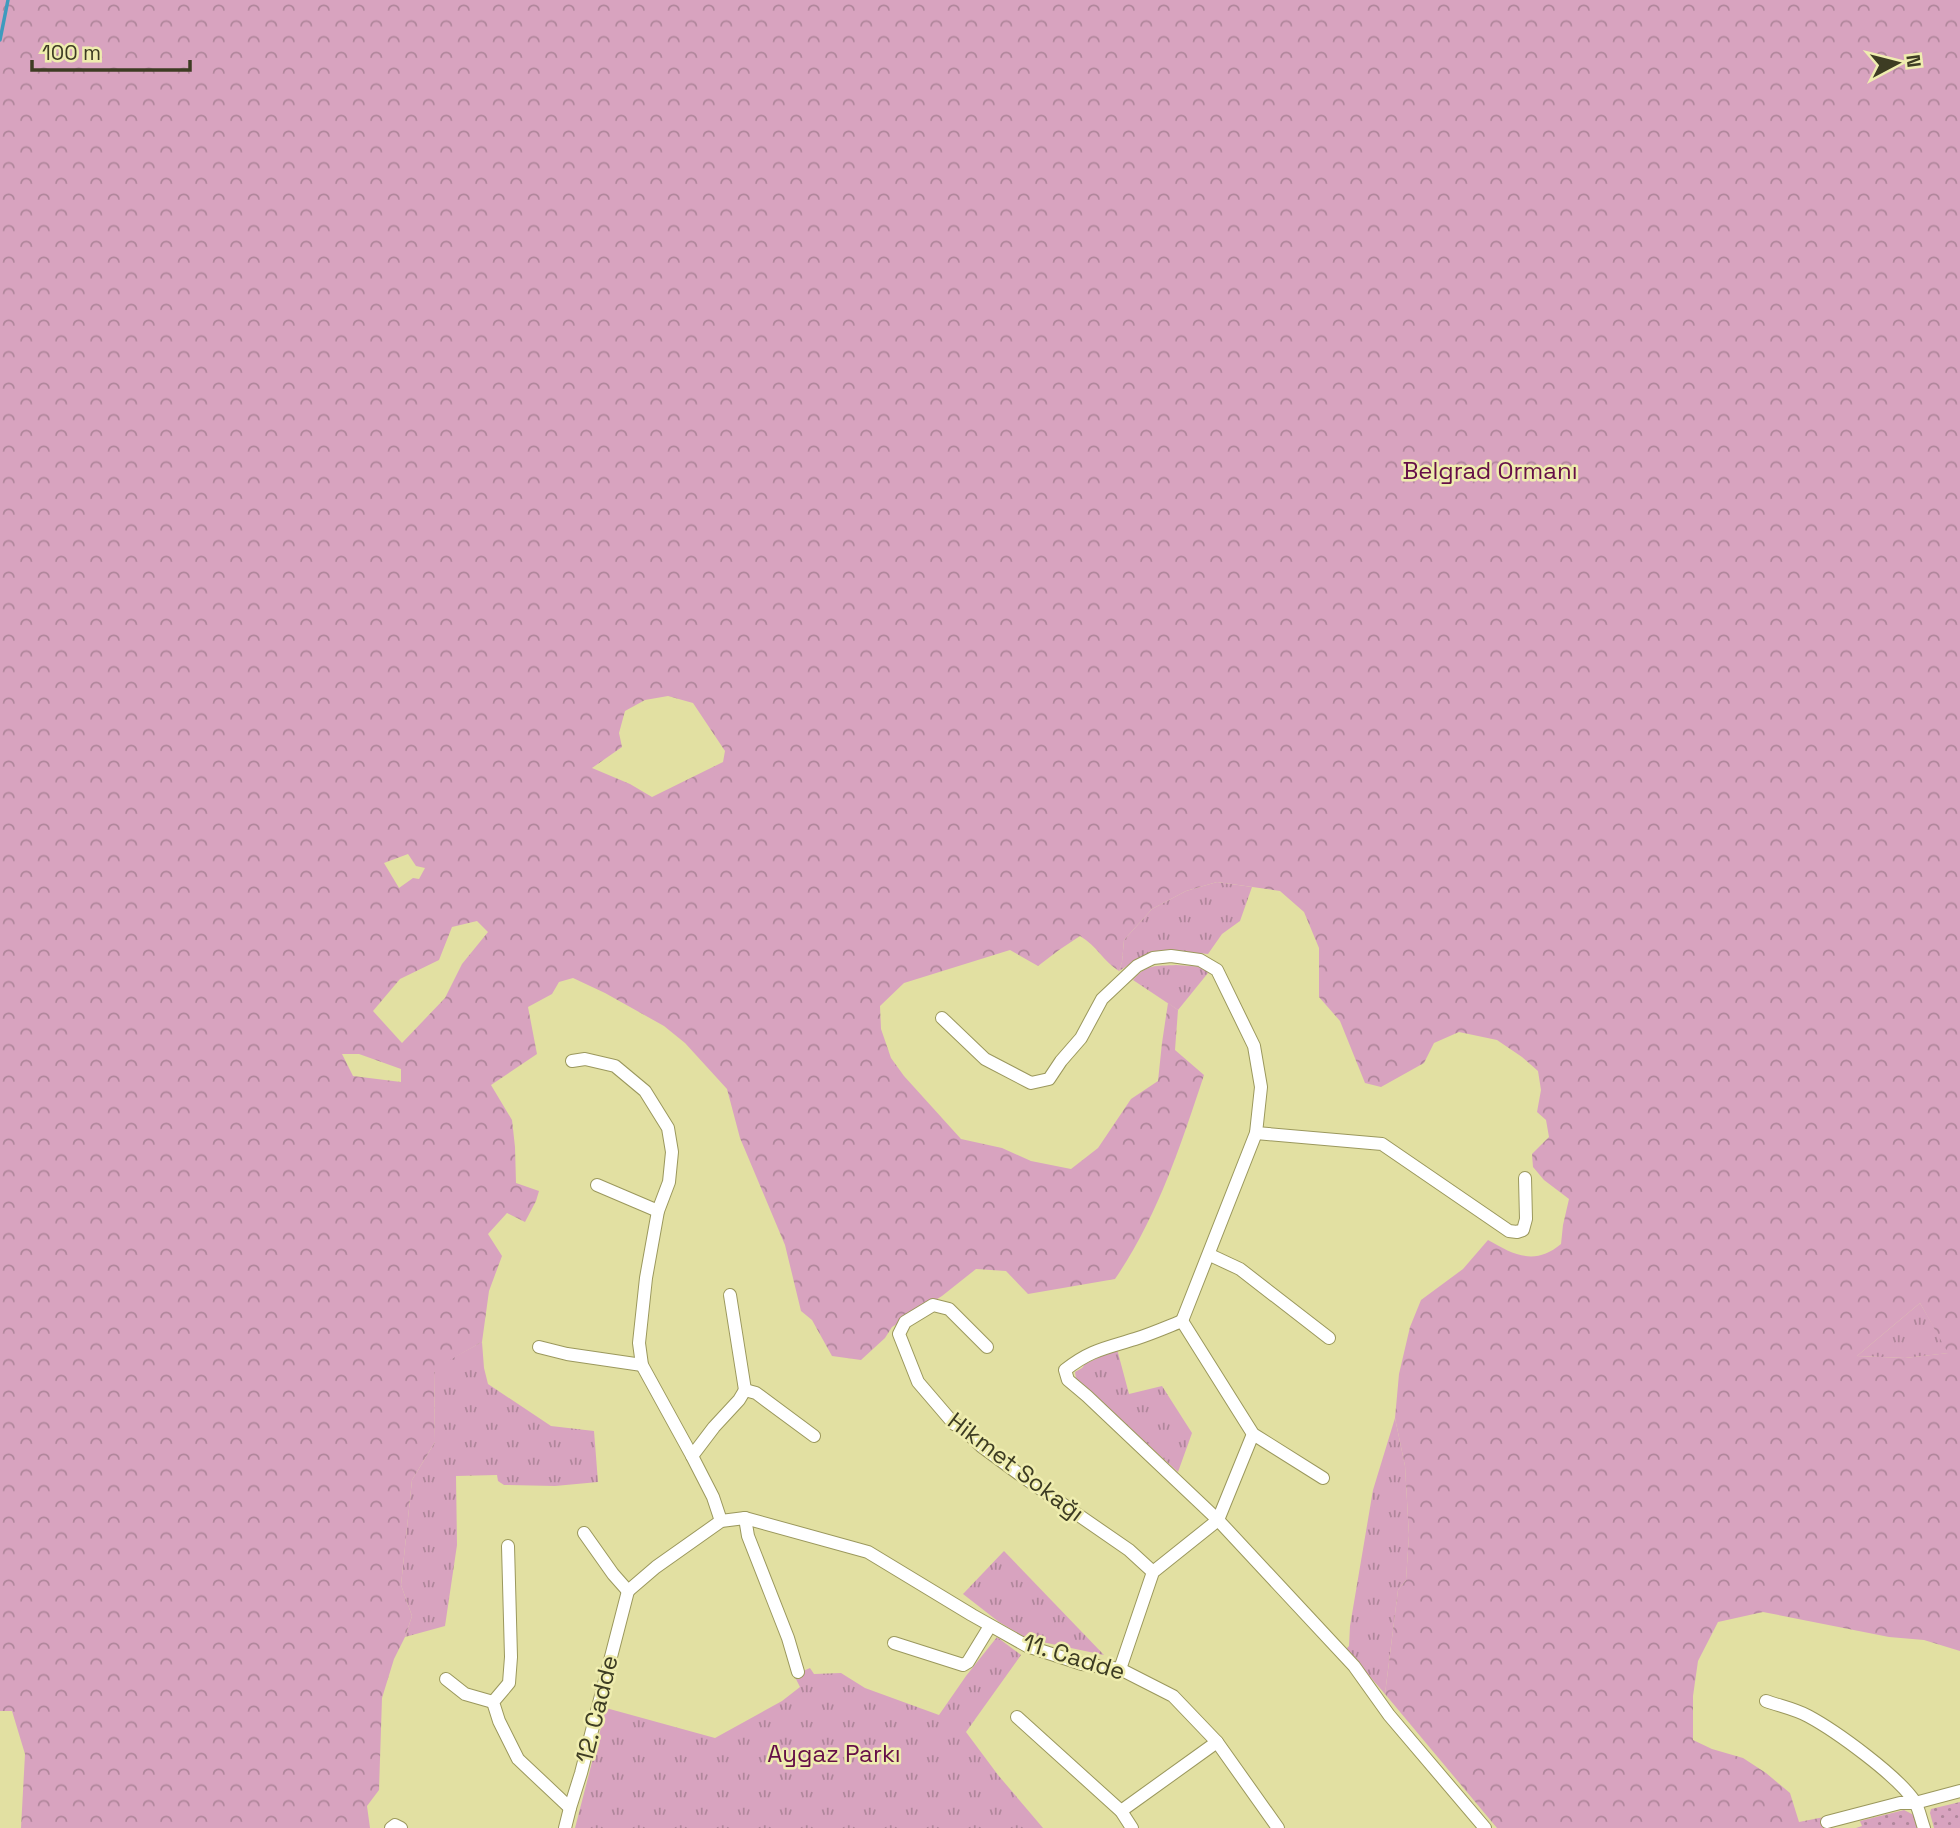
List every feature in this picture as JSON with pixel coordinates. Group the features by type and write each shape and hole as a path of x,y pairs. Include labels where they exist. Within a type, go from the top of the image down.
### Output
{"street":[{"path":"942,1018 985,1059 1031,1083 1049,1079 1081,1038 1102,999 1137,965 1153,958 1171,956 1200,960 1217,970 1254,1046 1261,1087 1256,1133 1182,1321 1098,1350 1065,1370 1068,1380 1218,1520 1354,1666 1389,1715 1486,1828"},
{"path":"572,1061 585,1059 615,1066 645,1091 668,1128 672,1152 669,1182 658,1211 646,1278 639,1343 642,1365 713,1497 721,1521"},
{"path":"1256,1133 1382,1144 1509,1231 1523,1230 1525,1178"},
{"path":"597,1185 658,1211"},
{"path":"1210,1255 1240,1269 1329,1338"},
{"path":"692,1456 745,1390 730,1295"},
{"name":"Hikmet Sokağı","path":"987,1347 949,1309 933,1305 905,1322 899,1334 918,1382 954,1424 1019,1474 1129,1550 1153,1572"},
{"path":"1182,1321 1253,1434 1323,1478"},
{"path":"539,1347 642,1365"},
{"path":"745,1390 755,1393 814,1436"},
{"path":"1120,1669 1153,1572 1218,1520 1253,1434"},
{"path":"584,1533 628,1591 656,1567 721,1521 745,1518 748,1535 788,1637 797,1672"},
{"name":"11. Cadde","path":"745,1518 868,1552 1027,1646 1082,1664 1120,1669 1173,1696 1217,1742 1278,1828"},
{"path":"493,1702 509,1683 511,1657 508,1546"},
{"name":"12. Cadde","path":"565,1828 628,1591"},
{"path":"894,1643 963,1665 968,1662 990,1626"},
{"path":"446,1679 465,1694 493,1702"},
{"path":"1766,1701 1807,1715 1844,1739 1898,1783 1915,1803 1924,1828"},
{"path":"493,1702 499,1721 518,1759 570,1808"},
{"path":"1017,1717 1121,1811 1132,1828"},
{"path":"1121,1811 1217,1742"},
{"path":"1827,1822 1960,1791"},
{"path":"391,1828 395,1825 401,1828"}],"green space":[{"name":"Belgrad Ormanı","path":"0,0 1960,0 1960,1651 1924,1640 1889,1637 1763,1612 1718,1622 1698,1661 1693,1696 1693,1740 1743,1758 1766,1773 1790,1793 1799,1822 1824,1817 1824,1828 1497,1828 1385,1694 1398,1590 1406,1580 1409,1535 1405,1466 1395,1418 1399,1374 1410,1327 1421,1300 1463,1269 1488,1240 1524,1256 1542,1255 1561,1244 1569,1199 1544,1180 1533,1167 1532,1154 1549,1137 1546,1120 1537,1112 1541,1090 1538,1071 1497,1040 1459,1032 1434,1043 1424,1063 1381,1087 1365,1083 1340,1021 1319,997 1319,948 1304,912 1280,891 1217,882 1186,891 1152,909 1124,940 1119,971 1080,936 1038,966 1010,950 904,983 880,1006 881,1029 891,1058 961,1139 1002,1148 1031,1161 1071,1169 1098,1148 1131,1099 1158,1081 1168,1003 1178,1010 1175,1050 1204,1075 1156,1206 1115,1279 1028,1294 1006,1271 976,1269 942,1296 892,1327 885,1338 861,1360 832,1356 812,1320 801,1311 785,1245 740,1138 727,1089 685,1043 664,1026 573,978 559,982 552,994 528,1007 537,1054 491,1085 512,1120 516,1183 539,1191 525,1222 507,1213 488,1234 502,1256 489,1291 482,1342 434,1369 435,1442 412,1480 401,1585 412,1616 394,1659 382,1698 379,1790 367,1806 370,1828 21,1828 25,1754 12,1711 0,1711","holes":["668,696 693,703 725,751 723,762 652,797 630,784 592,768 622,747 619,733 625,711 645,700","408,854 416,866 425,868 419,879 413,878 399,888 384,863","477,921 488,932 462,964 445,998 402,1043 373,1011 400,979 439,960 452,927","342,1054 359,1054 401,1069 401,1082 353,1076","1920,1303 1948,1353 1905,1358 1857,1356"]},
{"path":"1217,882 1252,887 1240,921 1222,934 1208,954 1168,950 1150,952 1119,971 1124,940 1152,909 1186,891"},
{"path":"1176,965 1205,967 1208,973 1178,1010 1133,980 1147,968"},
{"path":"1920,1303 1949,1353 1905,1358 1857,1356"},
{"path":"482,1342 488,1384 551,1426 594,1431 598,1482 555,1486 504,1485 498,1481 497,1475 456,1476 457,1545 445,1626 405,1637 412,1616 401,1585 412,1480 435,1442 434,1368"},
{"path":"1117,1349 1129,1394 1162,1386 1192,1433 1178,1472 1076,1379 1075,1372 1085,1364"},
{"path":"1395,1418 1405,1466 1409,1535 1406,1580 1398,1590 1385,1694 1346,1649 1349,1646 1373,1490"},
{"path":"1004,1551 1104,1655 1028,1639 999,1622 963,1594"},
{"name":"Aygaz Parkı","path":"997,1637 1021,1655 966,1732 1043,1828 575,1828 606,1708 715,1738 782,1701 800,1687 794,1675 810,1668 814,1674 841,1673 865,1688 939,1715"},
{"path":"1960,1802 1960,1828 1934,1828 1931,1809"},
{"path":"1904,1810 1914,1815 1918,1828 1856,1828 1862,1826 1860,1821"}],"waterway":[{"path":"0,40 8,0"}]}
